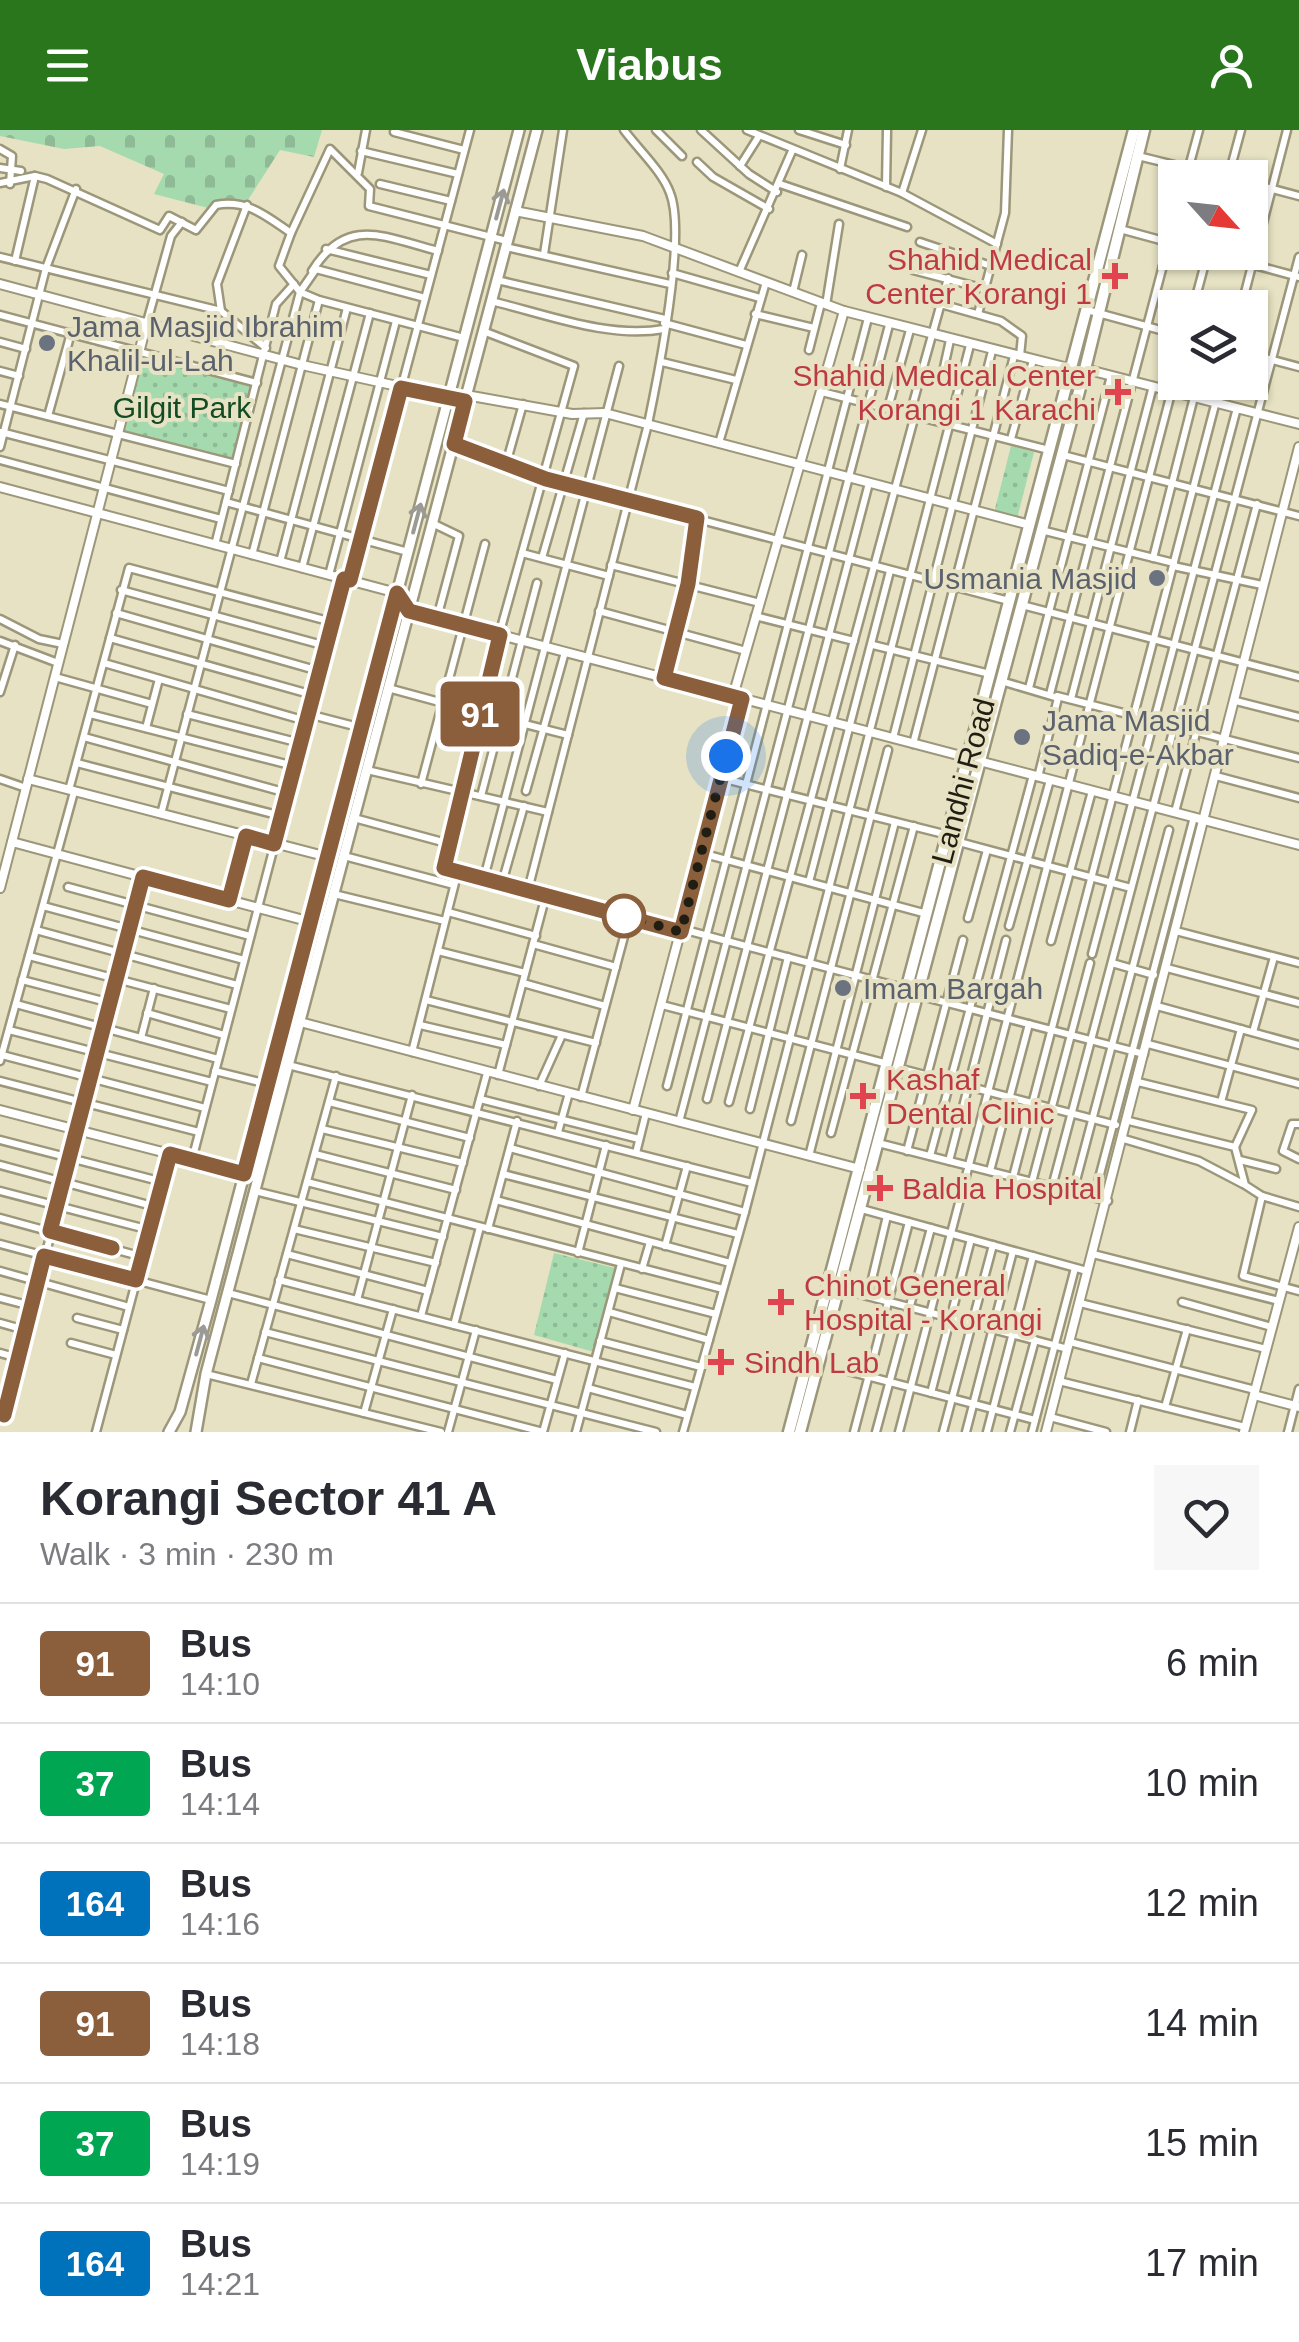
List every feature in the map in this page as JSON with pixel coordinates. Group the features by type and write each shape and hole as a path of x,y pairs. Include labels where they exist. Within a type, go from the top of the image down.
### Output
{"main road":[{"path":"169,1432 180,1412 211,1300 518,130"},
{"name":"Landhi Road","path":"1093,312 1134,130"},
{"name":"Landhi Road","path":"789,1432 860,1170 893,1066 1144,130"},
{"path":"196,1432 206,1374 536,132"},
{"name":"Landhi Road","path":"913,992 929,915 954,838"},
{"name":"Landhi Road","path":"800,1432 893,1066"}],"street":[{"path":"358,174 366,130"},
{"path":"192,1160 332,622 361,539 470,130"},
{"path":"518,130 536,132"},
{"path":"544,254 564,130"},
{"path":"528,890 648,424 662,362 677,247 670,193 624,130"},
{"path":"656,130 682,156"},
{"path":"701,130 740,166 778,188 906,227"},
{"path":"747,130 902,193 997,244"},
{"path":"799,130 846,144"},
{"path":"840,169 848,130"},
{"path":"886,130 886,186"},
{"path":"902,193 922,130"},
{"path":"978,314 1005,213 1008,130"},
{"path":"1191,160 1199,130"},
{"path":"1233,160 1241,130"},
{"path":"1268,200 1287,130"},
{"path":"394,132 464,150"},
{"path":"740,166 759,136"},
{"path":"0,149 12,156 10,184"},
{"path":"464,338 319,300 300,292 279,266 328,151 334,149 370,190 369,206 670,284"},
{"path":"361,151 458,174"},
{"path":"739,272 792,151"},
{"path":"1137,156 1158,163"},
{"path":"698,162 713,177 769,209"},
{"path":"0,168 21,171"},
{"path":"0,184 36,176 76,189 157,229 170,216 196,230 216,204 234,201 291,234"},
{"path":"15,261 36,176"},
{"path":"380,184 451,200"},
{"path":"1268,187 1299,196"},
{"path":"0,447 46,268 76,189"},
{"path":"220,311 217,284 246,205"},
{"path":"515,211 592,224 677,247 889,325 1158,387"},
{"path":"0,888 152,294 171,236 182,222"},
{"path":"809,350 824,304 839,224"},
{"path":"1118,229 1158,240"},
{"path":"160,814 300,292 326,248 367,232 438,251"},
{"path":"920,242 991,266"},
{"path":"326,248 431,276"},
{"path":"793,292 802,255"},
{"path":"0,257 220,311 265,352"},
{"path":"1052,1187 1299,257"},
{"path":"1268,269 1296,276"},
{"path":"913,270 985,290"},
{"path":"930,1156 1035,776 1070,618 1164,270"},
{"path":"312,271 425,298"},
{"path":"672,274 760,298"},
{"path":"729,1102 895,490 930,334 948,278"},
{"path":"497,280 746,344"},
{"path":"719,444 766,282"},
{"path":"0,284 380,384 448,398 605,413 1173,565 1262,585"},
{"path":"215,545 276,304 294,284"},
{"path":"913,744 1022,336 978,314 916,297"},
{"path":"252,555 319,300"},
{"path":"492,301 613,329 664,324"},
{"path":"280,562 347,308"},
{"path":"633,1110 720,778 746,651 844,311"},
{"path":"1093,312 1158,329"},
{"path":"302,568 370,314"},
{"path":"755,314 814,328"},
{"path":"0,315 257,383"},
{"path":"667,1086 868,318"},
{"path":"329,575 396,320"},
{"path":"679,1122 889,325"},
{"path":"888,408 910,330"},
{"path":"484,331 573,364 480,713 444,868 810,962 946,1003 1145,1054"},
{"path":"48,416 71,334"},
{"path":"941,381 950,340"},
{"path":"0,342 26,349"},
{"path":"683,1432 745,1212 970,346"},
{"path":"893,738 992,351"},
{"path":"1268,359 1299,367"},
{"path":"1011,440 1033,360"},
{"path":"662,362 736,380"},
{"path":"484,878 619,366"},
{"path":"0,371 19,376"},
{"path":"1029,688 1111,376"},
{"path":"1071,699 1153,386"},
{"path":"822,392 1299,516"},
{"path":"899,1432 1170,400"},
{"path":"1153,558 1193,400"},
{"path":"1209,400 1299,424"},
{"path":"1012,1177 1216,402"},
{"path":"0,404 236,464"},
{"path":"506,464 522,404"},
{"path":"1092,954 1237,408"},
{"path":"542,558 584,413"},
{"path":"2,432 229,491"},
{"path":"454,444 562,483 1299,678"},
{"path":"1094,1197 1151,974 1216,776 1236,700 1241,662 1299,448"},
{"path":"0,460 222,519"},
{"path":"707,1099 869,483"},
{"path":"0,487 397,593 409,611 1299,845"},
{"path":"226,502 408,552"},
{"path":"1175,812 1257,504"},
{"path":"664,678 688,584 697,518"},
{"path":"432,524 459,536 437,618"},
{"path":"420,784 484,544"},
{"path":"522,553 609,576"},
{"path":"611,565 760,603"},
{"path":"205,1108 1,1058 57,855 76,763 121,590 127,572 134,567 332,622"},
{"path":"808,882 890,572"},
{"path":"480,796 538,583"},
{"path":"121,590 326,646"},
{"path":"600,611 746,651"},
{"path":"116,614 320,671"},
{"path":"756,616 854,642"},
{"path":"0,619 33,637 63,644"},
{"path":"110,638 313,695"},
{"path":"0,641 58,664"},
{"path":"0,692 16,645"},
{"path":"873,645 1299,758"},
{"path":"526,791 565,652"},
{"path":"104,663 307,718 362,728"},
{"path":"55,678 152,704"},
{"path":"146,728 159,678"},
{"path":"388,688 480,713"},
{"path":"1236,700 1299,717"},
{"path":"90,714 294,766"},
{"path":"187,714 300,744"},
{"path":"501,718 568,736"},
{"path":"84,737 288,793"},
{"path":"790,1121 888,750"},
{"path":"76,763 281,816"},
{"path":"367,770 548,812"},
{"path":"1216,776 1299,798"},
{"path":"720,778 914,826 987,850 1131,888"},
{"path":"0,779 72,791 328,857"},
{"path":"1009,926 1050,780"},
{"path":"1051,940 1092,790"},
{"path":"502,883 524,806"},
{"path":"354,818 450,844"},
{"path":"1046,1432 1158,1006 1199,819"},
{"path":"809,1156 895,822"},
{"path":"831,1132 914,826"},
{"path":"1073,1192 1169,830"},
{"path":"229,900 246,836"},
{"path":"12,842 311,922"},
{"path":"968,918 987,850"},
{"path":"701,853 929,915"},
{"path":"344,856 454,886"},
{"path":"412,1052 458,872"},
{"path":"4,1415 94,1052 143,877"},
{"path":"68,887 250,936"},
{"path":"334,894 445,922"},
{"path":"498,1075 546,895"},
{"path":"43,906 244,960"},
{"path":"448,912 616,966"},
{"path":"581,1097 629,918"},
{"path":"36,930 237,985"},
{"path":"1176,931 1299,962"},
{"path":"907,1151 962,940"},
{"path":"949,1161 1006,940"},
{"path":"438,951 525,973"},
{"path":"29,956 231,1009"},
{"path":"750,1109 788,957"},
{"path":"1253,1032 1274,957"},
{"path":"1112,963 1164,978"},
{"path":"1032,1182 1090,964"},
{"path":"1167,968 1299,1003"},
{"path":"22,980 108,1002"},
{"path":"523,983 606,1006"},
{"path":"142,1038 154,988"},
{"path":"426,1000 596,1043"},
{"path":"16,1004 218,1059"},
{"path":"662,1006 1093,1120 1235,1147"},
{"path":"1158,1006 1299,1045"},
{"path":"147,1013 224,1035"},
{"path":"300,1022 860,1170"},
{"path":"420,1024 506,1045"},
{"path":"990,1172 1029,1024"},
{"path":"1221,1102 1241,1029"},
{"path":"9,1030 212,1082"},
{"path":"539,1086 562,1035"},
{"path":"1148,1044 1299,1084"},
{"path":"288,1065 752,1183"},
{"path":"215,1070 268,1084"},
{"path":"421,1316 487,1073"},
{"path":"251,1384 336,1076"},
{"path":"0,1080 199,1132"},
{"path":"1138,1082 1252,1110 1235,1147 1244,1185"},
{"path":"558,1132 568,1094"},
{"path":"357,1300 412,1095"},
{"path":"480,1099 639,1140"},
{"path":"328,1102 470,1138"},
{"path":"0,1110 244,1174"},
{"path":"636,1152 646,1113"},
{"path":"454,1325 496,1200 516,1121"},
{"path":"1299,1124 1292,1124 1284,1151 1299,1159"},
{"path":"322,1128 463,1163"},
{"path":"1124,1139 1199,1161 1262,1196 1299,1207"},
{"path":"0,1140 163,1182"},
{"path":"876,1143 1108,1201"},
{"path":"578,1253 606,1145"},
{"path":"510,1148 745,1212"},
{"path":"96,1432 170,1154"},
{"path":"314,1154 456,1190"},
{"path":"1240,1160 1276,1169"},
{"path":"0,1165 156,1207"},
{"path":"665,1246 687,1166"},
{"path":"503,1174 738,1234"},
{"path":"307,1182 723,1290"},
{"path":"255,1191 443,1236"},
{"path":"0,1192 150,1230"},
{"path":"1262,1196 1243,1276 1299,1292"},
{"path":"496,1200 730,1263"},
{"path":"858,1208 1088,1272"},
{"path":"868,1296 887,1216"},
{"path":"0,1218 143,1257"},
{"path":"854,1432 909,1222"},
{"path":"1059,1381 1245,1430 1299,1227"},
{"path":"876,1432 930,1228"},
{"path":"294,1229 436,1263"},
{"path":"931,1393 972,1239"},
{"path":"642,1270 650,1242"},
{"path":"0,1244 211,1300"},
{"path":"943,1432 993,1245"},
{"path":"966,1432 1013,1251"},
{"path":"286,1254 428,1290"},
{"path":"1093,1254 1279,1302"},
{"path":"987,1432 1034,1256"},
{"path":"576,1432 621,1264"},
{"path":"1032,1432 1075,1268"},
{"path":"0,1271 129,1307"},
{"path":"279,1280 696,1387"},
{"path":"615,1288 716,1314"},
{"path":"837,1288 1054,1346 1176,1370 1297,1406"},
{"path":"228,1294 557,1380"},
{"path":"0,1298 31,1306"},
{"path":"1080,1302 1266,1349"},
{"path":"1182,1302 1272,1327"},
{"path":"364,1413 393,1309"},
{"path":"608,1312 709,1340"},
{"path":"76,1318 123,1330"},
{"path":"0,1323 25,1330"},
{"path":"1165,1407 1187,1329"},
{"path":"206,1374 445,1432 476,1330"},
{"path":"265,1332 656,1432"},
{"path":"1010,1432 1034,1340"},
{"path":"600,1342 701,1367"},
{"path":"71,1343 116,1356"},
{"path":"0,1353 18,1358"},
{"path":"258,1358 543,1432 565,1354"},
{"path":"848,1371 1035,1420"},
{"path":"588,1388 688,1415"},
{"path":"1288,1432 1299,1389"},
{"path":"1130,1432 1138,1400"},
{"path":"1050,1417 1106,1432"}],"green space":[{"path":"0,130 322,130 314,157 280,150 246,203 237,199 212,209 154,194 164,174 100,146 64,149 0,136"},
{"name":"Gilgit Park","path":"139,352 257,383 236,464 118,435"},
{"path":"1011,446 1034,452 1017,519 994,513"},
{"path":"554,1253 615,1268 594,1352 534,1335"}],"bus line":[{"name":"91","path":"4,1415 44,1256 136,1280 170,1154 244,1174 397,593 409,611 500,635 444,868 681,932 742,699 664,678 688,584 697,518 546,479 454,444 465,401 401,388 350,580 344,579 274,844 246,836 229,900 143,877 50,1231 112,1248"}],"place":[{"name":"Shahid Medical Center Korangi 1","path":"1115,276"},
{"name":"Jama Masjid Ibrahim Khalil-ul-Lah","path":"47,343"},
{"name":"Shahid Medical Center Korangi 1 Karachi","path":"1118,392"},
{"name":"Usmania Masjid","path":"1157,578"},
{"name":"Jama Masjid Sadiq-e-Akbar","path":"1022,737"},
{"name":"Imam Bargah","path":"843,988"},
{"name":"Kashaf Dental Clinic","path":"863,1096"},
{"name":"Baldia Hospital","path":"880,1188"},
{"name":"Chinot General Hospital - Korangi","path":"781,1302"},
{"name":"Sindh Lab","path":"721,1362"}],"route":[{"path":"624,916 681,932 726,756"}]}
